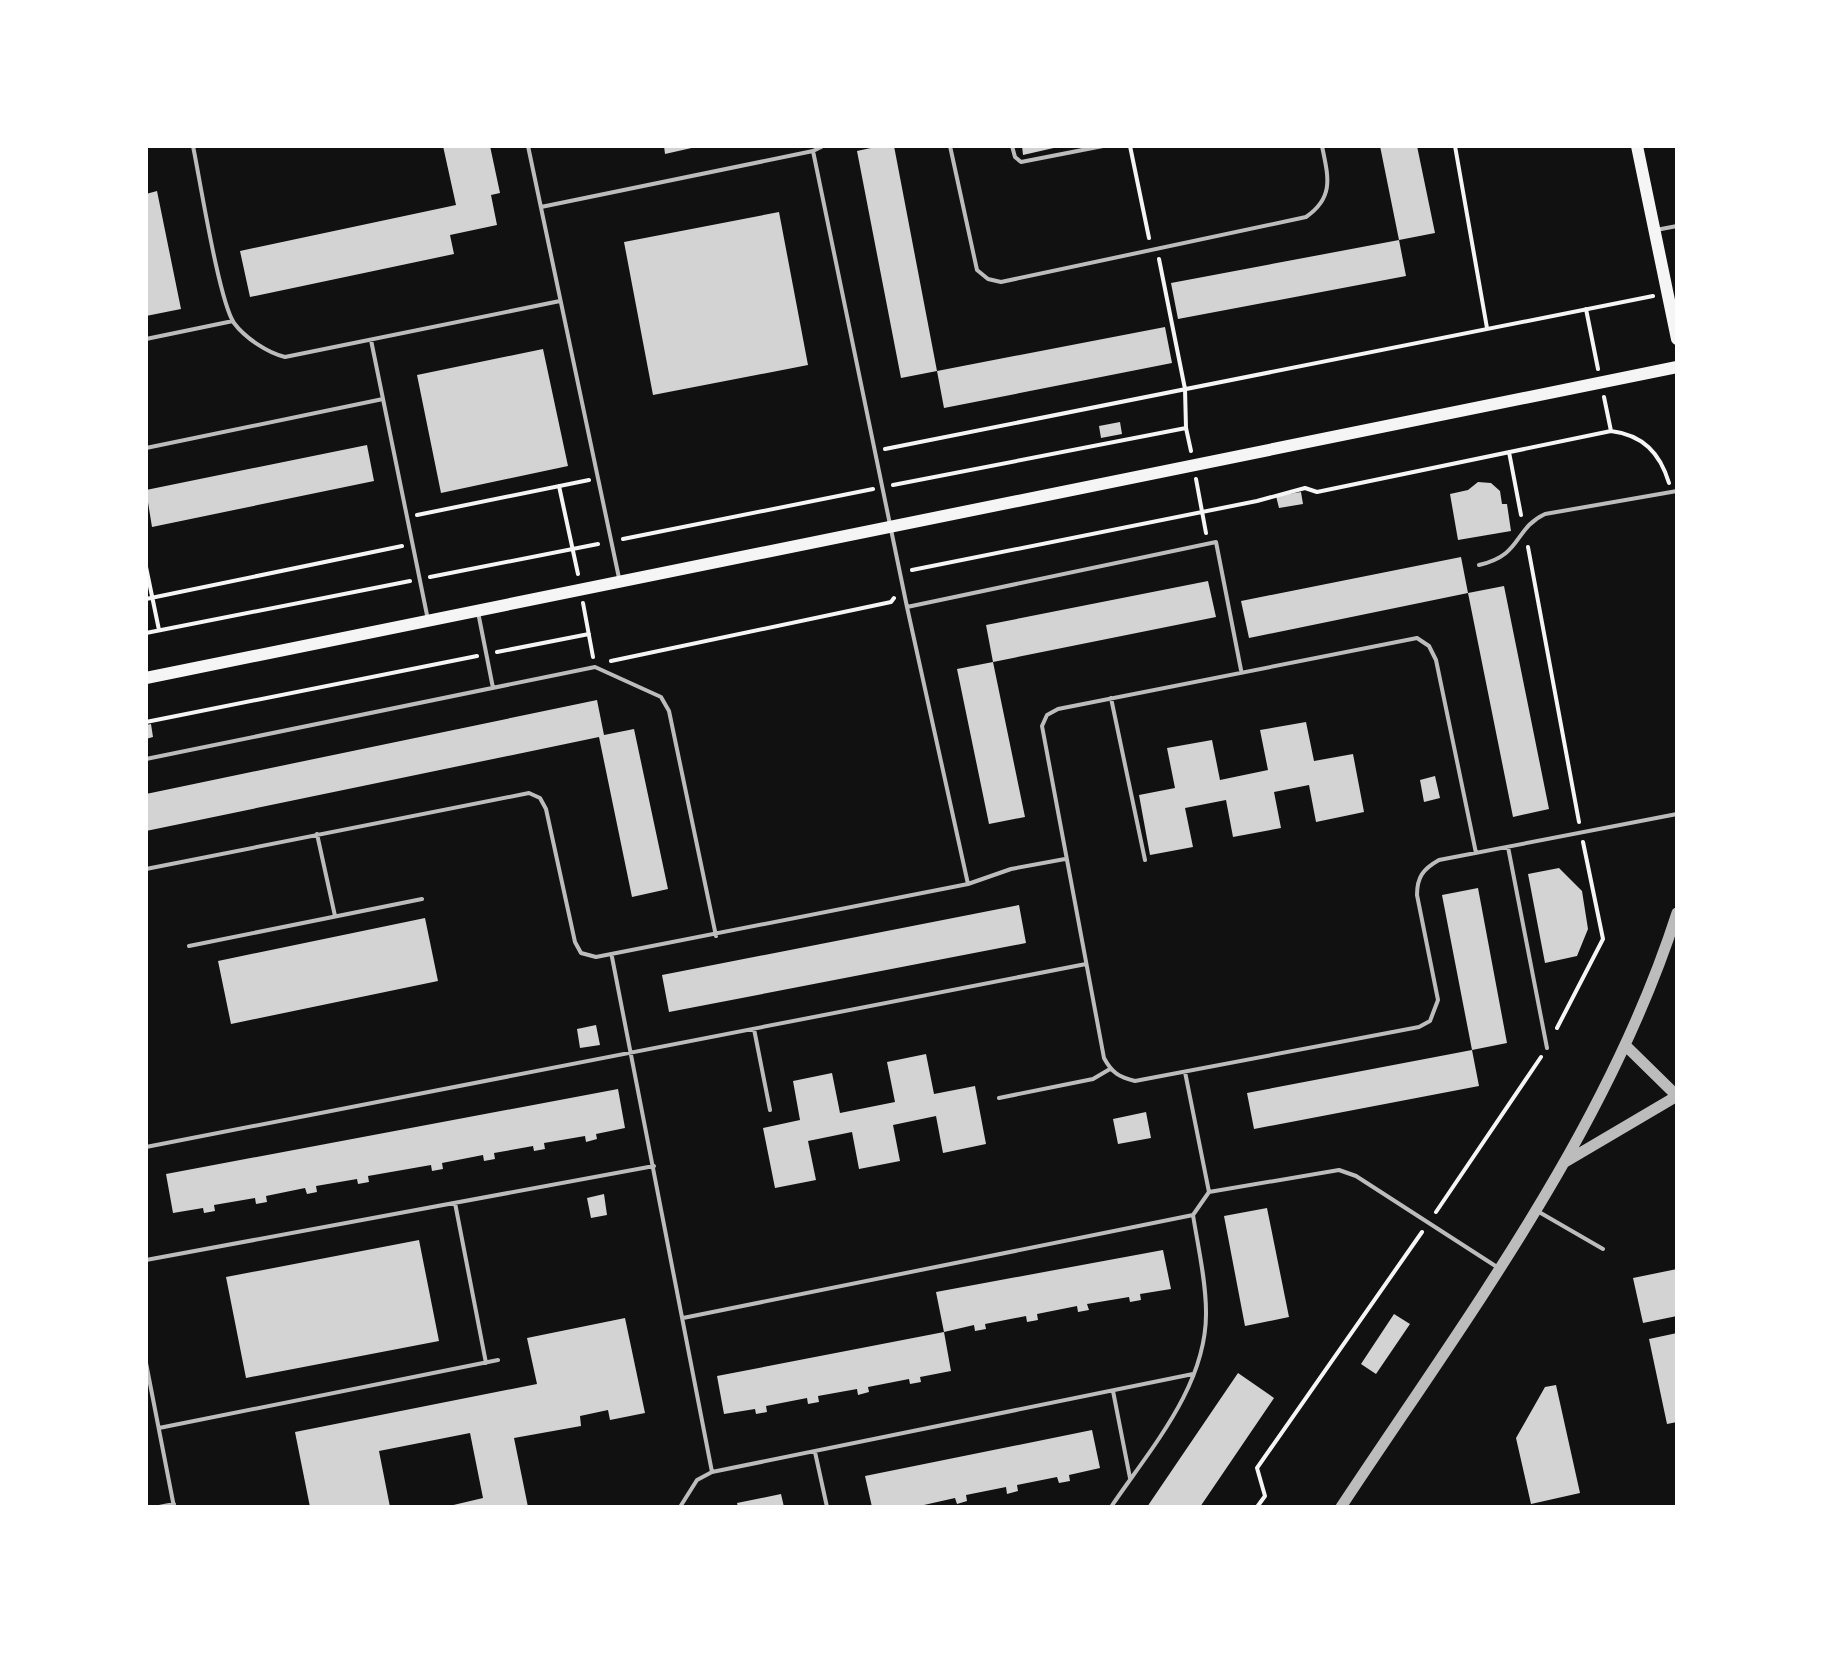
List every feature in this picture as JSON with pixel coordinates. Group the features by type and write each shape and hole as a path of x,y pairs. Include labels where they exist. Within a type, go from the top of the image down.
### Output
{"main road":[{"path":"1637,146 1677,339"},
{"path":"146,678 1677,367"}],"street":[{"path":"1341,1507 1499,1268 1604,1092 1677,913"},
{"path":"1564,1162 1677,1096 1625,1045"}],"lane":[{"path":"193,146 233,321 273,354 285,357 560,301"},
{"path":"528,146 619,582"},
{"path":"541,207 813,151 823,146"},
{"path":"950,146 977,270 988,279 1001,282 1306,217 1320,207 1328,194 1329,181 1322,146"},
{"path":"1012,146 1015,157 1021,162 1103,146"},
{"path":"813,151 968,884"},
{"path":"1654,230 1677,226"},
{"path":"146,339 233,321"},
{"path":"371,340 428,621"},
{"path":"146,448 383,399"},
{"path":"1479,565 1502,559 1545,514 1677,491"},
{"path":"907,607 1216,542 1241,671"},
{"path":"478,611 493,688"},
{"path":"1476,853 1436,660 1429,646 1417,638 1058,709 1047,715 1042,726 1104,1058 1110,1069 1120,1077 1135,1081 1419,1027 1430,1021 1438,1000 1417,882 1426,867 1439,860 1582,833 1677,814"},
{"path":"146,759 595,667 661,697 669,711 716,936"},
{"path":"1111,698 1145,860"},
{"path":"146,869 529,793 540,798 546,809 575,942 581,953 596,957 716,936 968,884 1011,869 1065,859"},
{"path":"317,834 335,916"},
{"path":"1508,847 1547,1048"},
{"path":"189,946 422,899"},
{"path":"612,956 712,1472"},
{"path":"146,1147 1086,964"},
{"path":"754,1029 770,1110"},
{"path":"999,1098 1093,1079 1110,1069"},
{"path":"1185,1072 1209,1192"},
{"path":"146,1260 654,1166"},
{"path":"1111,1507 1178,1408 1193,1374 1206,1315 1193,1215 1209,1192 1339,1170 1356,1176 1499,1268"},
{"path":"455,1203 486,1363"},
{"path":"1535,1209 1603,1249"},
{"path":"683,1318 1193,1215"},
{"path":"159,1428 498,1360"},
{"path":"146,1363 174,1506 159,1507"},
{"path":"680,1507 697,1480 712,1472 1193,1374"},
{"path":"1113,1391 1130,1478"},
{"path":"815,1452 827,1507"}],"path":[{"path":"1130,146 1185,389 1186,428 1208,544"},
{"path":"1455,146 1487,328"},
{"path":"875,451 1667,293"},
{"path":"146,633 1186,428"},
{"path":"610,661 891,602 912,570 1202,512 1305,488 1317,492 1611,431 1629,433 1657,456 1669,485"},
{"path":"1257,1507 1265,1496 1257,1468 1547,1048 1603,939 1509,452"},
{"path":"407,517 597,478"},
{"path":"559,486 564,514"},
{"path":"146,599 412,544"},
{"path":"146,567 159,630"},
{"path":"146,722 589,634"}],"building":[{"path":"443,146 490,146 500,193 491,195 497,225 450,235 454,254 250,297 240,251 456,205"},
{"path":"664,146 696,146 696,147 665,154"},
{"path":"894,146 937,371 901,378 857,151"},
{"path":"1022,146 1058,146 1058,147 1023,155"},
{"path":"1380,146 1417,146 1435,233 1399,240"},
{"path":"157,191 181,309 146,316 146,194"},
{"path":"779,212 808,365 653,395 624,242"},
{"path":"1399,240 1406,276 1178,319 1171,283"},
{"path":"1165,327 1172,363 944,408 937,371"},
{"path":"543,349 568,466 441,493 417,375"},
{"path":"1120,422 1122,434 1101,438 1099,426"},
{"path":"367,445 374,481 152,527 146,490"},
{"path":"1478,482 1491,483 1500,491 1502,504 1507,504 1511,531 1458,540 1450,494 1468,490"},
{"path":"1301,492 1303,504 1279,508 1276,496"},
{"path":"1461,557 1468,593 1249,638 1241,601"},
{"path":"1208,581 1216,617 993,662 986,625"},
{"path":"1504,586 1549,809 1513,817 1468,593"},
{"path":"993,662 1025,817 989,824 957,669"},
{"path":"597,700 604,735 634,729 668,889 632,897 599,737 146,831 146,794"},
{"path":"1306,722 1314,761 1353,754 1364,812 1316,822 1309,785 1274,792 1281,828 1233,837 1226,800 1185,808 1193,847 1150,855 1139,795 1175,788 1167,748 1212,740 1220,780 1268,770 1260,730"},
{"path":"151,724 153,737 146,739 146,725"},
{"path":"1435,776 1440,798 1424,802 1420,780"},
{"path":"1559,868 1582,891 1588,929 1577,956 1545,963 1528,874"},
{"path":"1478,888 1507,1043 1472,1050 1442,895"},
{"path":"1019,905 1026,943 669,1012 662,975"},
{"path":"425,918 438,981 231,1024 218,961"},
{"path":"596,1025 600,1045 580,1048 577,1029"},
{"path":"1472,1050 1479,1086 1254,1129 1247,1093"},
{"path":"926,1054 934,1094 975,1086 986,1144 943,1153 936,1116 893,1125 900,1161 859,1169 852,1132 808,1141 816,1180 775,1188 763,1128 800,1120 793,1081 832,1073 840,1113 895,1102 887,1062"},
{"path":"618,1089 625,1128 596,1134 597,1139 586,1142 585,1136 544,1143 545,1149 534,1151 533,1146 494,1153 495,1159 484,1161 483,1155 442,1163 443,1169 432,1171 431,1165 368,1176 369,1182 358,1184 357,1179 316,1186 317,1192 307,1194 305,1188 266,1196 267,1202 256,1204 255,1198 214,1205 215,1211 204,1213 203,1208 173,1213 166,1174"},
{"path":"1146,1112 1151,1138 1118,1144 1113,1119"},
{"path":"604,1194 607,1215 591,1218 587,1198"},
{"path":"1267,1208 1289,1317 1245,1326 1224,1216"},
{"path":"419,1240 439,1341 246,1378 226,1277"},
{"path":"1163,1250 1171,1289 1140,1294 1141,1300 1130,1302 1129,1297 1087,1304 1089,1310 1078,1312 1077,1306 1037,1314 1038,1320 1027,1322 1026,1316 985,1324 986,1329 975,1331 974,1325 944,1332 936,1292"},
{"path":"1677,1269 1677,1316 1643,1323 1633,1278"},
{"path":"1394,1314 1410,1324 1376,1374 1361,1364"},
{"path":"625,1318 645,1413 610,1420 608,1410 580,1416 581,1426 514,1438 528,1507 445,1507 483,1498 470,1433 379,1451 390,1507 310,1507 295,1432 537,1384 527,1338"},
{"path":"944,1332 951,1371 920,1377 921,1382 910,1384 909,1379 868,1387 869,1392 858,1395 857,1389 818,1396 819,1402 808,1404 807,1398 766,1406 767,1412 756,1414 755,1409 724,1414 717,1376"},
{"path":"1677,1333 1677,1422 1667,1424 1649,1339"},
{"path":"1238,1373 1274,1398 1200,1507 1147,1507"},
{"path":"1556,1385 1580,1493 1531,1504 1516,1438 1545,1387"},
{"path":"1092,1430 1100,1468 1069,1475 1070,1481 1059,1483 1057,1477 1017,1485 1018,1491 1007,1494 1006,1487 966,1495 967,1501 957,1504 955,1498 915,1507 872,1507 865,1476"},
{"path":"781,1494 784,1507 738,1507 737,1503"}]}
